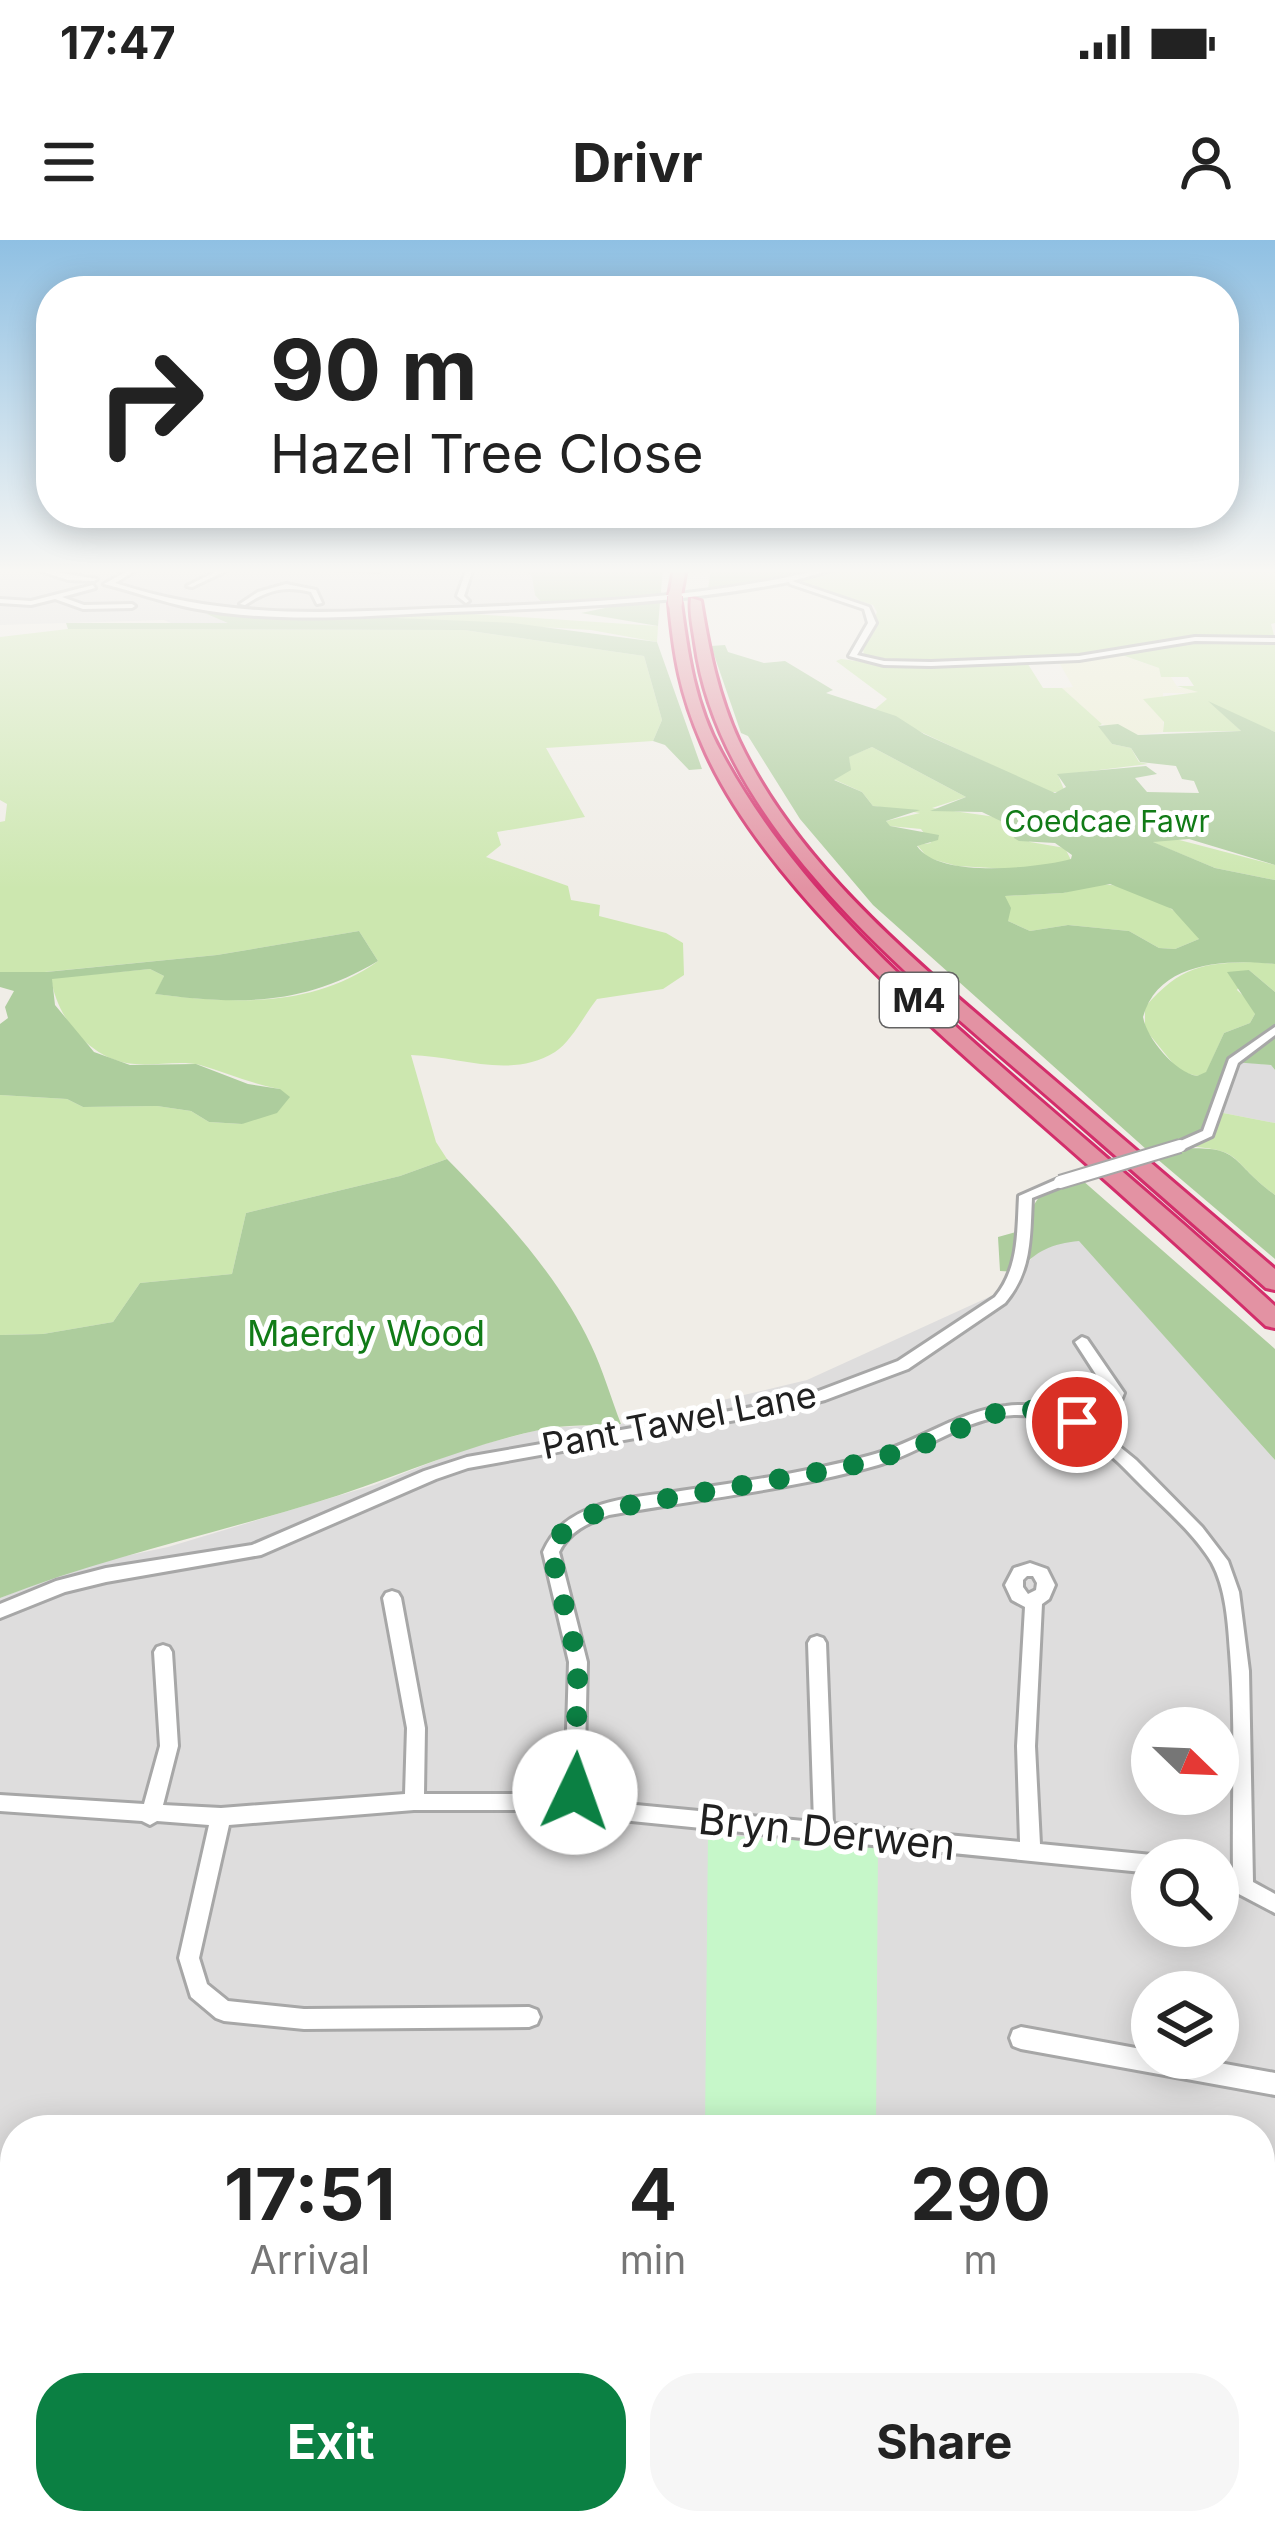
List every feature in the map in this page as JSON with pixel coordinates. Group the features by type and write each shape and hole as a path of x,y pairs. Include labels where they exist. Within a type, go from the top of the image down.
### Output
{"highway":[{"name":"M4","path":"682,675 708,744 754,820 810,891 981,1059 1275,1320"},
{"name":"M4","path":"706,675 726,729 775,812 824,874 964,1012 1275,1282"}],"street":[{"name":"Pant Tawel Lane","path":"0,1611 62,1586 106,1575 255,1551 467,1463 769,1408 865,1381 903,1365 1006,1294 1022,1258 1027,1196 1208,1133 1233,1061 1275,1030"},
{"path":"1082,1342 1117,1394 1111,1409 1089,1428"},
{"path":"574,1805 578,1662 551,1552 554,1542 575,1522 608,1509 862,1463 1001,1411 1047,1413 1089,1428 1131,1464 1226,1574 1236,1622 1243,1882"},
{"path":"392,1598 416,1728 414,1802"},
{"path":"1030,1852 1026,1746 1034,1599"},
{"path":"817,1643 824,1832"},
{"path":"150,1816 169,1746 163,1652"},
{"name":"Bryn Derwen","path":"0,1803 220,1817 414,1802 574,1805 1131,1862"},
{"path":"220,1817 189,1958 198,1990 224,2012 286,2018 529,2017"},
{"path":"1239,1881 1275,1904"},
{"path":"1021,2038 1275,2084"}],"shaded area":[{"path":"1233,1061 1271,1065 1275,1070 1275,1123 1218,1112"},
{"path":"1079,1240 1275,1460 1275,2115 0,2115 0,1598 83,1565 168,1547 374,1485 465,1449 545,1428 621,1424 807,1380 1011,1287 1043,1242"}],"green space":[{"path":"0,675 649,675 662,720 653,741 546,748 585,817 497,832 501,845 486,857 568,886 571,900 600,905 599,916 666,933 683,943 684,975 663,989 597,999 567,1042 538,1060 502,1066 411,1055 436,1142 447,1159 400,1176 246,1213 232,1274 140,1283 113,1322 43,1334 0,1335 0,1095 67,1099 83,1107 157,1106 191,1111 209,1122 242,1124 280,1089 200,1065 135,1064 104,1055 69,1022 51,978 150,969 164,976 156,994 272,999 327,987 378,961 359,931 217,955 0,972 0,822 5,821 7,804 0,800"},
{"path":"649,675 669,675 702,769 689,770 665,745 653,741 662,720"},
{"name":"Coedcae Fawr","path":"721,675 808,675 833,690 826,693 896,716 924,734 1055,793 1066,787 1057,774 1146,766 1157,774 1135,778 1147,792 1199,793 1194,781 1182,779 1176,766 1140,762 1131,748 1112,744 1098,726 1118,724 1138,735 1241,731 1208,701 1275,732 1275,865 1189,839 1153,842 1215,868 1275,880 1275,964 1217,964 1179,974 1151,998 1143,1017 1163,1053 1197,1076 1206,1072 1224,1033 1250,1023 1255,1014 1227,972 1249,970 1275,992 1275,1070 1271,1065 1233,1062 1214,1126 1176,1149 1225,1153 1275,1195 1275,1259 873,905 800,819 748,736 741,733","holes":["872,747 966,797 930,811 982,812 1017,829 1014,838 1019,841 1055,843 1071,859 990,868 945,863 917,846 938,840 939,835 890,826 886,821 920,810 873,806 862,792 834,780 851,770 849,757","1110,884 1172,909 1199,939 1175,949 1159,948 1129,931 1068,925 1030,931 1008,921 1011,908 1005,896 1063,893"]},
{"path":"855,675 1035,675 1043,688 1062,688 1102,724 1112,744 1131,748 1139,762 1148,764 1058,775 1065,792 1049,792 874,710 887,699"},
{"path":"1066,675 1161,675 1171,677 1178,688 1195,688 1199,693 1163,693 1163,732 1138,735 1102,724 1062,688 1073,687"},
{"path":"1275,675 1275,732 1218,709 1241,731 1163,732 1164,722 1143,699 1198,692 1177,686 1194,686 1188,677 1161,677"},
{"path":"872,747 966,797 932,808 996,817 1030,842 1065,848 1071,860 1029,870 957,866 928,858 917,845 931,843 921,829 889,826 886,821 920,813 873,806 862,792 833,779 850,764 848,757"},
{"path":"1168,837 1275,865 1275,880 1215,868 1152,842"},
{"path":"1095,884 1154,899 1181,916 1199,939 1175,949 1159,948 1129,931 1068,925 1030,931 1008,921 1005,896 1063,893"},
{"path":"359,931 378,961 296,994 215,1000 155,994 164,976 150,969 52,979 55,1005 94,1052 130,1065 196,1064 248,1084 280,1089 290,1097 277,1113 242,1124 209,1122 191,1111 157,1106 83,1107 67,1099 0,1095 0,1024 8,1018 5,1007 14,991 0,987 0,972 217,955"},
{"path":"1275,964 1275,992 1249,970 1237,990 1252,1004 1255,1014 1250,1023 1224,1033 1206,1073 1197,1076 1179,1071 1145,1029 1145,1007 1170,983 1194,970"},
{"path":"1218,1112 1275,1123 1275,1195 1235,1158 1217,1150 1180,1146"},
{"name":"Maerdy Wood","path":"447,1159 507,1223 562,1294 595,1355 621,1424 559,1427 510,1437 314,1503 116,1559 0,1598 0,1335 43,1334 113,1322 140,1283 232,1274 246,1213 400,1176"},
{"path":"1082,1180 1275,1349 1275,1460 1079,1241 1045,1249 1018,1272 1000,1271 998,1237 1016,1232 1045,1188"},
{"path":"708,1834 878,1846 876,2115 705,2115"}],"route":[{"path":"575,1792 578,1662 551,1561 554,1542 575,1522 608,1509 797,1478 882,1458 1001,1411 1033,1410 1077,1422"}]}
